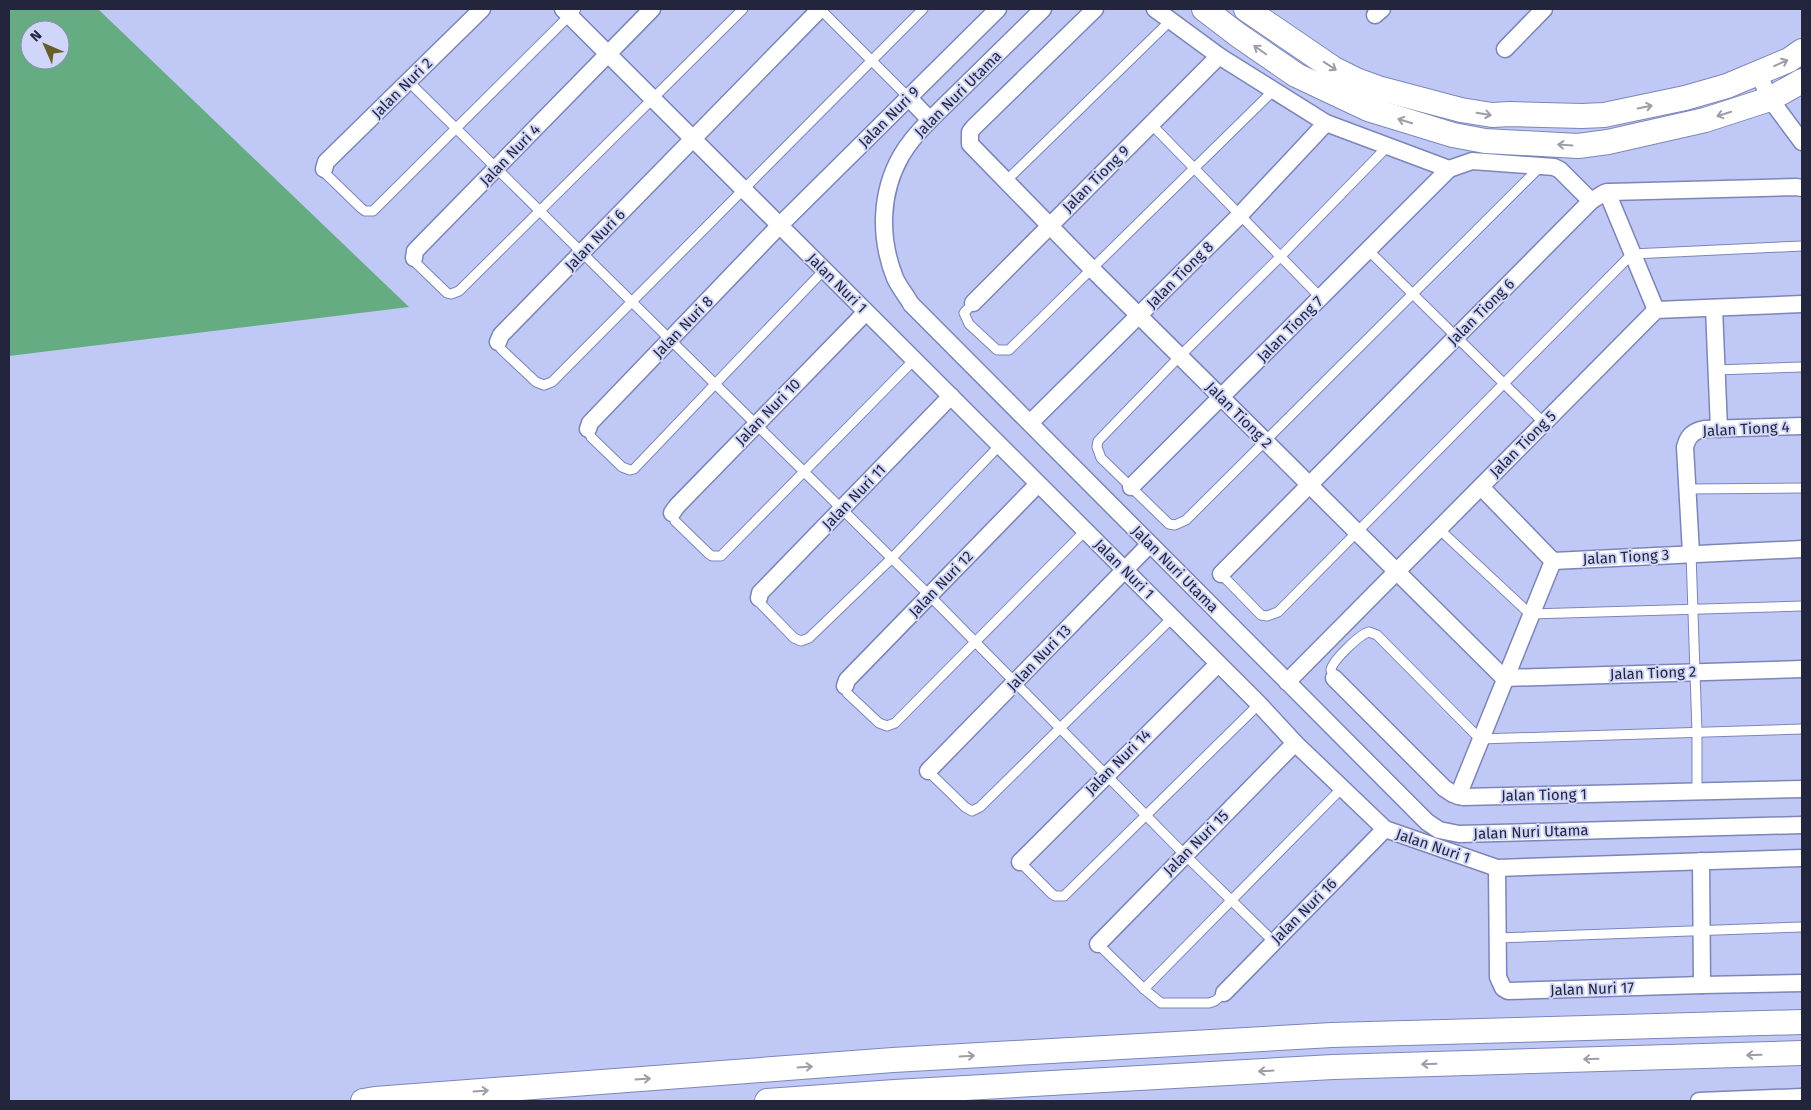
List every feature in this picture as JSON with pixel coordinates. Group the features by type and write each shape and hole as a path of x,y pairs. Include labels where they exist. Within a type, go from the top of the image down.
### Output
{"main road":[{"path":"1204,9 1296,75 1368,109 1452,135 1485,141 1578,146 1608,142 1705,120 1770,99 1802,81"},
{"path":"1246,9 1334,69 1356,80 1378,88 1460,110 1492,115 1604,115 1685,98 1727,86 1789,60 1802,51"},
{"path":"363,1101 893,1060 1332,1035 1802,1022"},
{"path":"767,1101 904,1091 1333,1067 1802,1053"}],"street":[{"name":"Jalan Nuri 2","path":"324,169 326,162 482,9"},
{"name":"Jalan Nuri 4","path":"414,258 415,251 652,9"},
{"name":"Jalan Nuri 6","path":"498,342 501,335 820,9"},
{"name":"Jalan Nuri 9","path":"780,225 998,9"},
{"name":"Jalan Nuri Utama","path":"1043,9 913,138 891,177 885,203 884,232 888,256 896,280 911,304 1427,822 1445,832 1459,834 1802,825"},
{"name":"Jalan Tiong 2","path":"1095,9 974,127 970,132 970,144 1092,269 1504,678 1802,668"},
{"path":"1155,9 1219,56 1326,123 1449,169 1472,161 1554,167 1560,170 1591,201"},
{"path":"1505,49 1544,9"},
{"name":"Jalan Nuri 1","path":"569,11 607,53 1259,704 1295,743 1384,829 1497,868 1802,858"},
{"name":"Jalan Tiong 9","path":"973,303 1219,56"},
{"path":"1758,73 1770,99 1802,142"},
{"path":"909,98 930,120"},
{"name":"Jalan Tiong 8","path":"1030,423 1239,216 1326,123"},
{"name":"Jalan Tiong 7","path":"1131,487 1449,169"},
{"name":"Jalan Tiong 6","path":"1221,574 1591,201 1607,192 1802,188"},
{"path":"1607,192 1656,310 1802,304"},
{"name":"Jalan Nuri 8","path":"588,429 590,423 780,225"},
{"path":"1714,308 1719,429"},
{"name":"Jalan Tiong 5","path":"1287,682 1656,310"},
{"name":"Jalan Nuri 10","path":"672,513 866,312"},
{"name":"Jalan Nuri 11","path":"759,598 760,593 951,396"},
{"name":"Jalan Tiong 4","path":"1691,553 1685,447 1687,439 1698,430 1802,426"},
{"name":"Jalan Nuri 12","path":"844,686 847,680 1038,484"},
{"path":"1334,678 1444,788 1458,796 1504,678 1553,561 1481,487"},
{"name":"Jalan Nuri 13","path":"928,772 1150,544"},
{"name":"Jalan Tiong 3","path":"1553,561 1802,549"},
{"name":"Jalan Nuri 14","path":"1020,862 1218,664"},
{"name":"Jalan Nuri 15","path":"1098,944 1295,743"},
{"name":"Jalan Tiong 1","path":"1458,796 1802,789"},
{"name":"Jalan Nuri 16","path":"1224,993 1384,829"},
{"path":"1701,861 1702,984"},
{"name":"Jalan Nuri 17","path":"1497,868 1498,977 1503,988 1508,991 1702,984 1802,983"},
{"path":"1699,1101 1802,1097"}],"lane":[{"path":"414,258 416,263 447,293 456,293 743,9"},
{"path":"820,9 909,98"},
{"path":"498,342 500,349 536,382 540,385 548,384 923,9"},
{"path":"324,169 326,174 361,208 365,211 373,211 456,129 569,11"},
{"path":"1006,181 1170,20"},
{"path":"409,82 892,558 1185,855 1274,942"},
{"path":"973,303 964,313 969,324 996,350 1009,350 1274,90"},
{"path":"1151,124 1321,298"},
{"path":"1388,146 1098,441 1097,447 1101,458 1164,520 1175,525 1181,524 1542,165"},
{"path":"1221,574 1256,612 1261,615 1273,615 1632,254 1802,246"},
{"path":"1368,250 1544,423"},
{"path":"588,429 591,437 622,467 630,470 634,469 824,270"},
{"path":"672,513 675,521 709,554 721,556 914,360"},
{"path":"1716,370 1802,367"},
{"path":"759,598 760,603 794,638 806,640 892,558 1000,446"},
{"path":"1687,489 1802,488"},
{"path":"1439,529 1530,614 1802,606"},
{"path":"844,686 847,693 880,723 891,725 1085,531"},
{"path":"1691,553 1697,732 1696,792"},
{"path":"928,772 965,807 977,810 1172,618"},
{"path":"1334,678 1331,670 1334,662 1362,635 1374,633 1480,739 1802,729"},
{"path":"1020,862 1052,894 1064,896 1259,704"},
{"path":"1144,989 1342,788"},
{"path":"1497,938 1802,927"},
{"path":"1098,944 1158,1002 1164,1004 1209,1003 1224,993"}],"green space":[{"path":"9,9 98,9 409,307 9,356"}]}
